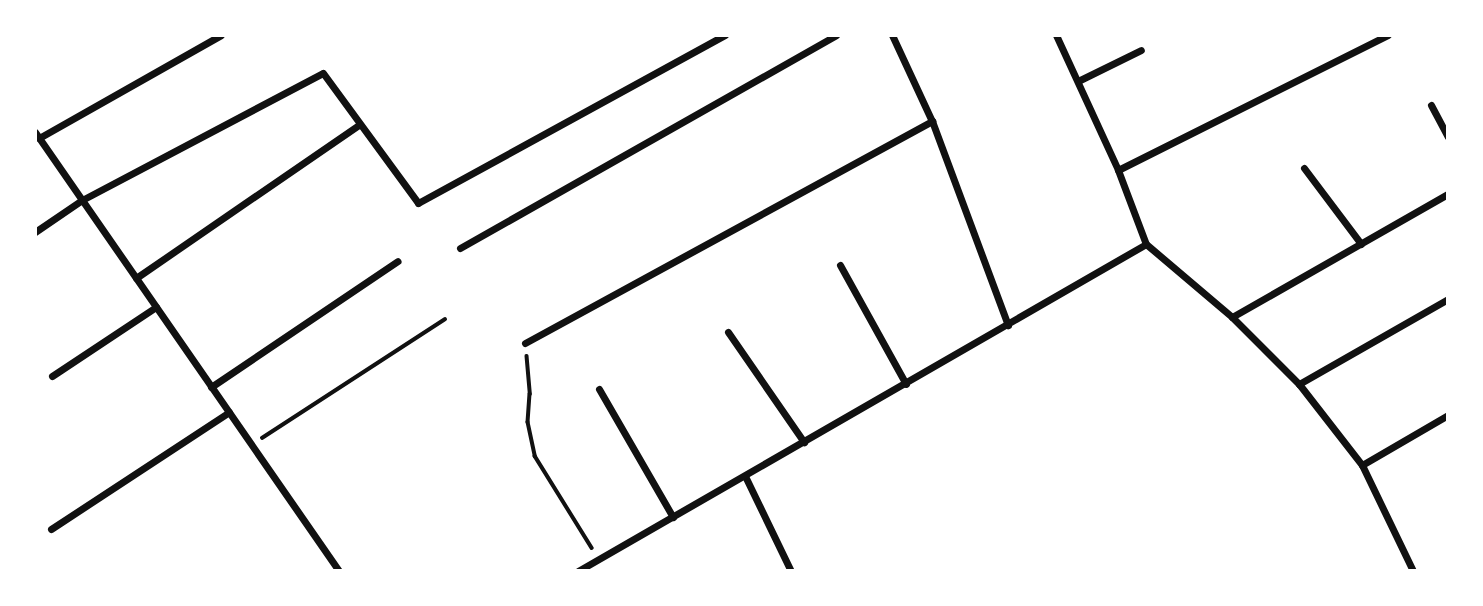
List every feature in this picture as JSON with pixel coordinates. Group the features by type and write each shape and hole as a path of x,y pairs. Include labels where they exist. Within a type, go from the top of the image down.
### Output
{"street":[{"path":"221,35 37,135 339,571"},
{"path":"35,232 82,200 323,73 418,203 725,35"},
{"path":"460,248 836,35"},
{"path":"892,35 932,121 1009,325"},
{"path":"1056,35 1118,170 1146,244 1232,317 1299,384 1362,465 1413,571"},
{"path":"1118,170 1388,35"},
{"path":"1078,81 1140,50"},
{"path":"1431,105 1448,137"},
{"path":"525,344 932,121"},
{"path":"136,278 359,125"},
{"path":"1304,168 1361,244"},
{"path":"1232,317 1448,194"},
{"path":"578,571 1146,244"},
{"path":"211,387 398,261"},
{"path":"840,265 906,384"},
{"path":"1299,384 1448,299"},
{"path":"52,376 156,307"},
{"path":"728,332 804,442"},
{"path":"599,389 673,517"},
{"path":"51,529 229,412"},
{"path":"1362,465 1448,415"},
{"path":"745,475 792,571"}],"path":[{"path":"251,445 445,319"},
{"path":"525,344 530,394 527,422 535,456 599,559"}]}
